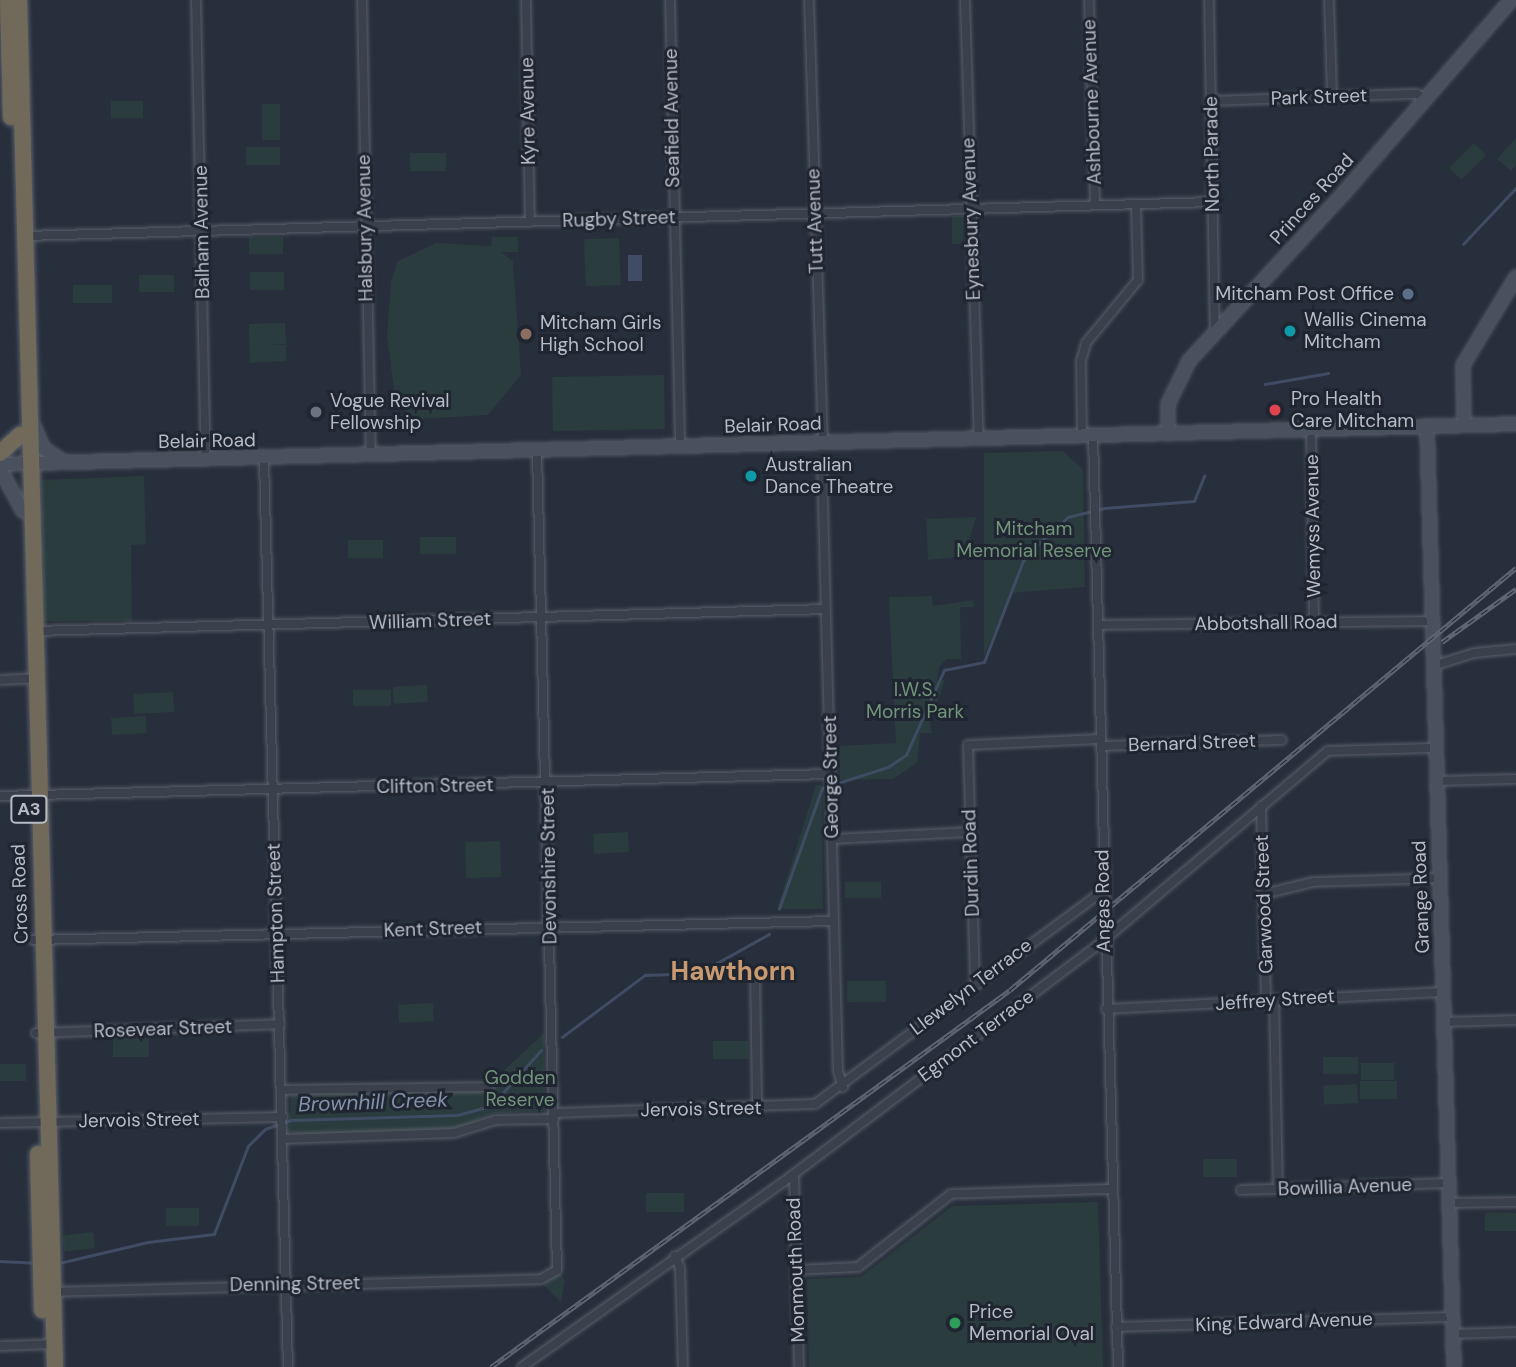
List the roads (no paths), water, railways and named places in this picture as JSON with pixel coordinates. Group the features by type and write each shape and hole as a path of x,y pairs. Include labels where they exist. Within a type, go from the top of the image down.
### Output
{"highway":[{"name":"Cross Road","path":"8,0 20,435 26,463 35,631 30,679"},
{"name":"Cross Road","path":"19,0 31,419 23,511 47,1292 49,1344 55,1367"},
{"path":"0,453 20,435"},
{"name":"Cross Road","path":"44,1367 49,1344"}],"street":[{"name":"Halsbury Avenue","path":"362,0 372,456"},
{"name":"Kyre Avenue","path":"526,0 530,222"},
{"name":"Seafield Avenue","path":"670,0 680,447"},
{"name":"Tutt Avenue","path":"809,0 823,443"},
{"name":"Eynesbury Avenue","path":"965,0 979,439"},
{"name":"Ashbourne Avenue","path":"1089,0 1096,205"},
{"name":"North Parade","path":"1209,0 1215,334"},
{"path":"1329,0 1332,97"},
{"name":"Princes Road","path":"1168,434 1168,404 1177,378 1511,0"},
{"name":"Balham Avenue","path":"195,1 206,460"},
{"name":"Park Street","path":"1211,101 1417,94 1426,98"},
{"name":"Rugby Street","path":"24,236 202,228 365,228 815,211 1213,202"},
{"name":"Angas Road","path":"1118,1367 1102,891 1097,517 1088,436 1082,419 1081,361 1086,343 1138,280 1136,204"},
{"path":"1464,425 1462,365 1516,278"},
{"path":"1216,309 1232,316"},
{"path":"31,419 43,447 65,462"},
{"name":"Belair Road","path":"0,464 1516,424"},
{"name":"Grange Road","path":"1427,426 1454,1367"},
{"name":"Wemyss Avenue","path":"1311,430 1314,622"},
{"name":"Devonshire Street","path":"537,450 558,1263 549,1278"},
{"name":"Hampton Street","path":"264,459 288,1367"},
{"name":"George Street","path":"822,465 838,1072 843,1087"},
{"path":"0,469 23,511"},
{"name":"William Street","path":"35,631 826,609"},
{"name":"Abbotshall Road","path":"1100,625 1432,621"},
{"path":"1433,666 1475,653 1516,649"},
{"path":"0,680 30,679"},
{"name":"Bernard Street","path":"968,745 1282,740"},
{"name":"Durdin Road","path":"968,745 975,981"},
{"name":"Egmont Terrace","path":"522,1367 794,1174 1104,940 1328,751 1436,748"},
{"name":"Clifton Street","path":"33,796 831,775"},
{"path":"1437,781 1516,779"},
{"path":"0,796 33,796"},
{"name":"Garwood Street","path":"1261,806 1278,1189"},
{"path":"832,839 970,832"},
{"path":"1264,894 1313,882 1440,878"},
{"name":"Llewelyn Terrace","path":"843,1087 975,981 1102,891"},
{"name":"Kent Street","path":"38,940 551,925 834,921"},
{"path":"755,974 757,1108"},
{"name":"Jeffrey Street","path":"1106,1009 1443,992"},
{"path":"1444,1022 1516,1020"},
{"name":"Rosevear Street","path":"41,1033 280,1024"},
{"path":"281,1090 489,1087"},
{"name":"Jervois Street","path":"283,1139 454,1133 496,1120 554,1116 809,1106 843,1087"},
{"name":"Jervois Street","path":"0,1123 283,1121"},
{"name":"Monmouth Road","path":"794,1174 799,1367"},
{"name":"Bowillia Avenue","path":"1241,1190 1449,1184"},
{"path":"796,1270 858,1267 951,1194 1112,1189"},
{"path":"1449,1203 1516,1202"},
{"path":"675,1256 680,1268 682,1367"},
{"name":"Denning Street","path":"47,1292 549,1278"},
{"name":"King Edward Avenue","path":"1116,1326 1452,1317"},
{"path":"1453,1334 1516,1332"},
{"path":"0,1346 49,1344"}],"water":[{"path":"628,255 642,255 642,281 628,281"}],"waterway":[{"name":"Brownhill Creek","path":"1463,244 1516,188"},
{"name":"Brownhill Creek","path":"1265,384 1328,373"},
{"name":"Brownhill Creek","path":"779,909 822,788 888,767 906,755 944,670 984,662 1023,561 1039,543 1068,517 1104,508 1194,501 1204,476"},
{"name":"Brownhill Creek","path":"562,1037 645,975 699,973 769,934"},
{"name":"Brownhill Creek","path":"59,1263 148,1242 214,1234 248,1146 265,1129 291,1120 457,1115 491,1106 541,1050"},
{"name":"Brownhill Creek","path":"0,1261 35,1263"}],"railway":[{"path":"491,1367 1010,990 1516,568"},
{"path":"1442,642 1516,589"}],"place":[{"name":"Mitcham Post Office","path":"1408,294"},
{"name":"Wallis Cinema Mitcham","path":"1290,331"},
{"name":"Mitcham Girls High School","path":"526,334"},
{"name":"Pro Health Care Mitcham","path":"1275,410"},
{"name":"Vogue Revival Fellowship","path":"316,412"},
{"name":"Australian Dance Theatre","path":"751,476"},
{"name":"Price Memorial Oval","path":"955,1323"}],"district":[{"name":"Hawthorn","path":"733,972"}],"park label":[{"name":"Mitcham Memorial Reserve","path":"1034,540"},
{"name":"I.W.S. Morris Park","path":"915,701"},
{"name":"Godden Reserve","path":"520,1089"}]}
